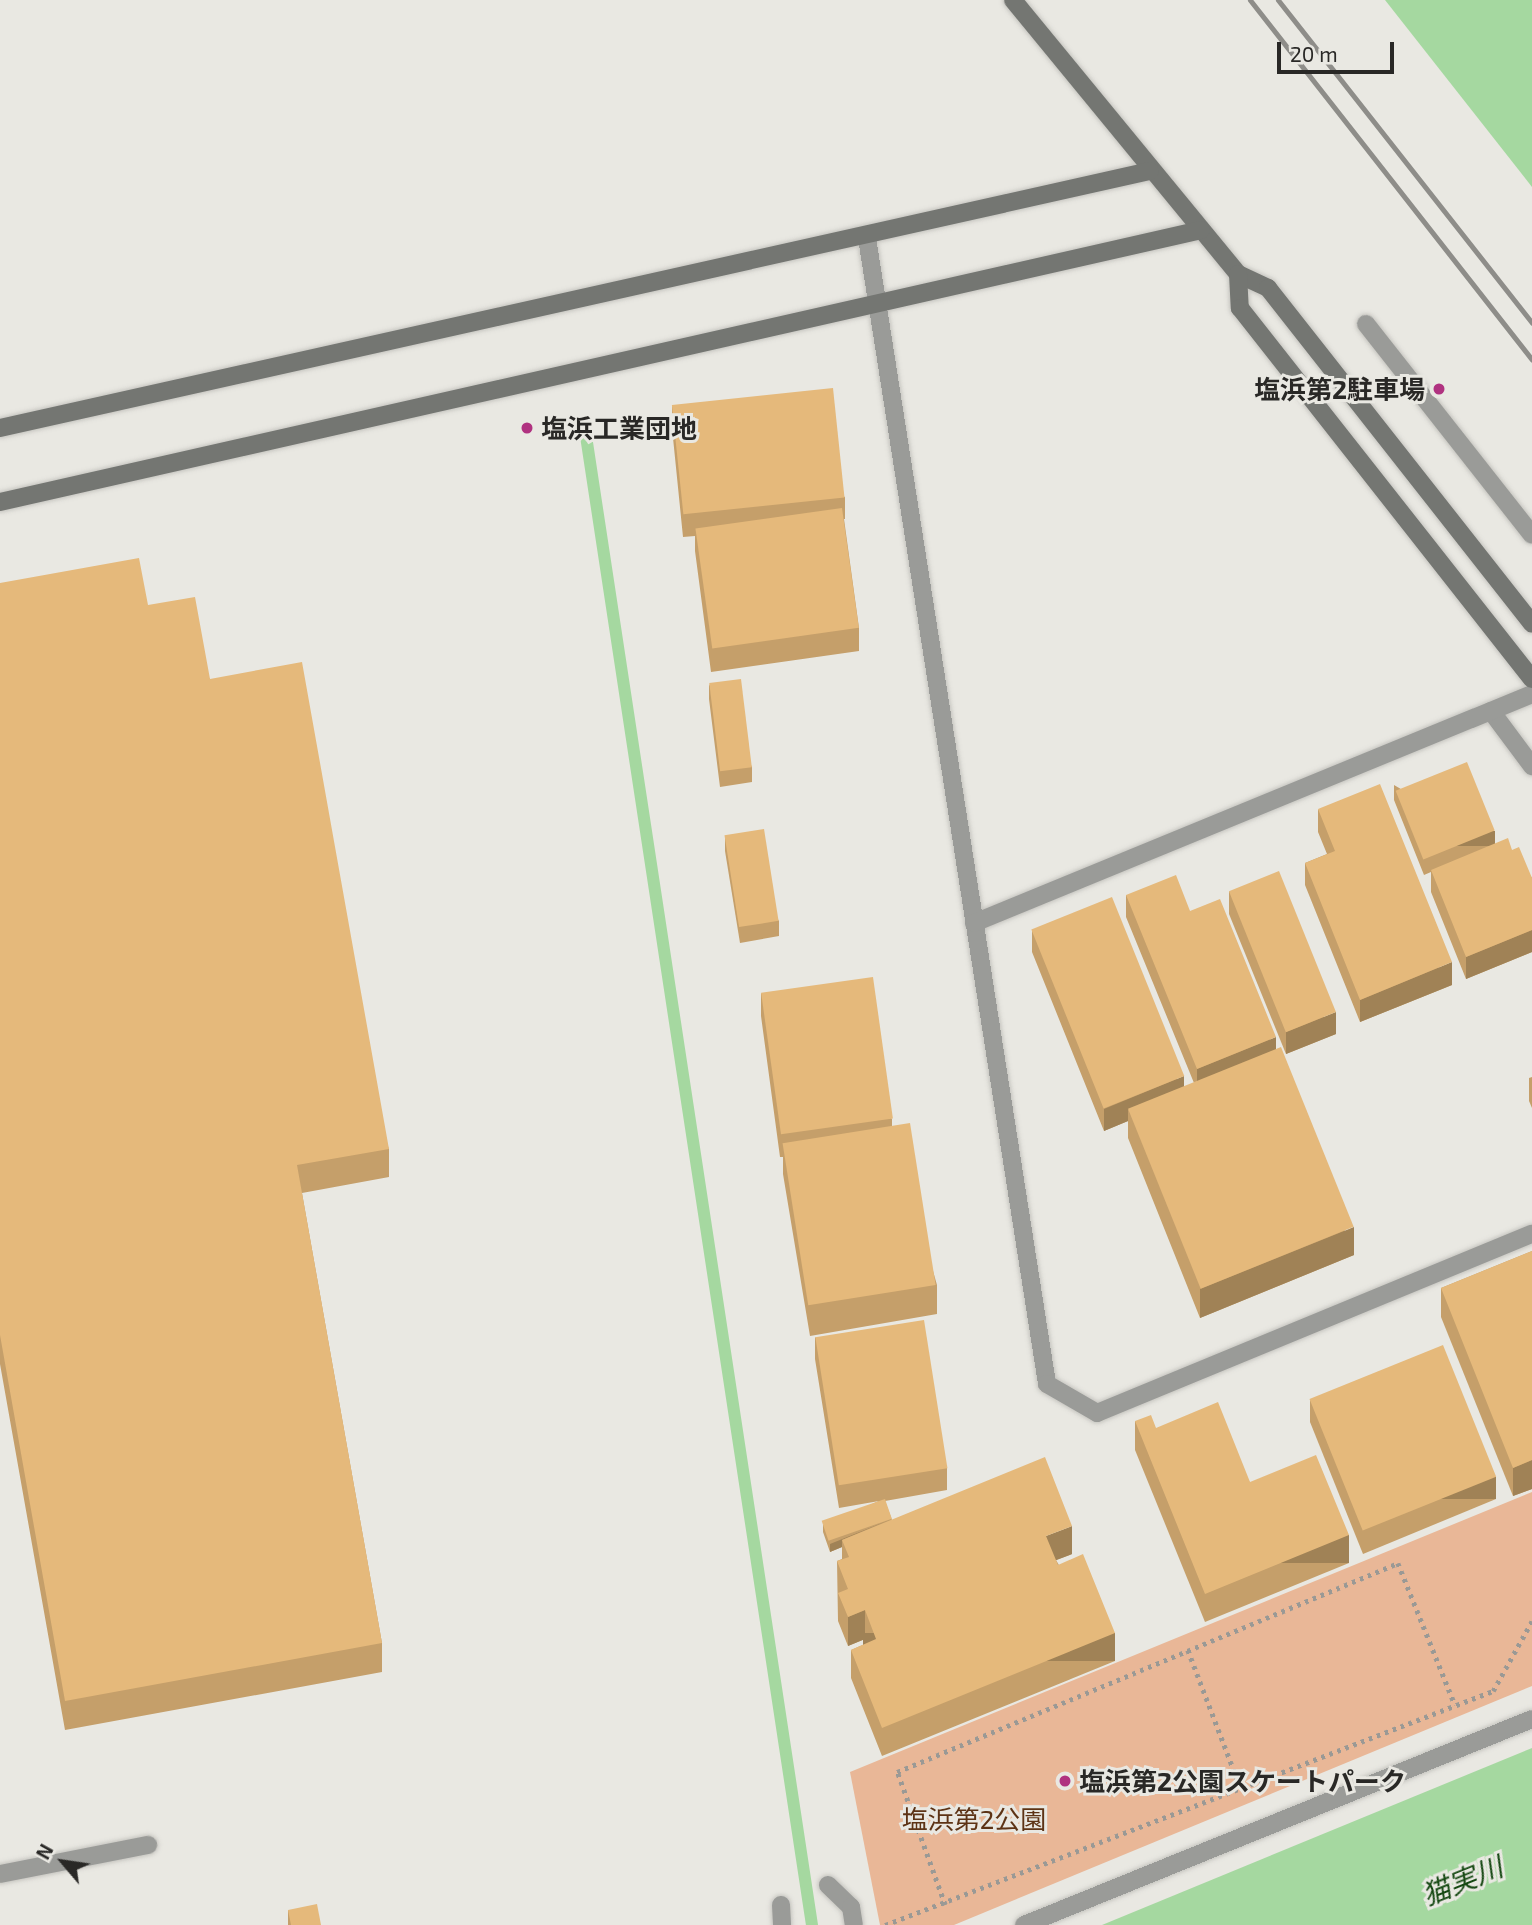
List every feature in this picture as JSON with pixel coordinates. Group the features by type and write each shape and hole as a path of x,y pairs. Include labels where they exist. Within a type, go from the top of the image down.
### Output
{"street":[{"path":"1013,0 1150,171 1238,274 1268,288 1532,624"},
{"path":"0,428 867,238 1150,171"},
{"path":"0,502 1201,230"},
{"path":"867,238 1046,1384 1097,1413 1532,1234"},
{"path":"1238,274 1240,308 1532,679"},
{"path":"1366,324 1532,535"},
{"path":"974,923 1532,694"},
{"path":"1491,711 1532,766"},
{"path":"1024,1925 1532,1719"},
{"path":"0,1874 148,1844"},
{"path":"828,1885 851,1907 854,1925"},
{"path":"781,1905 782,1925"}],"path":[{"path":"945,1905 897,1772 1398,1563 1455,1706"},
{"path":"884,1925 945,1905 1493,1691 1532,1622"},
{"path":"1188,1650 1241,1789"}],"green space":[{"name":"塩浜第2公園","path":"1532,1492 1532,1686 954,1925 880,1925 850,1772"}],"water":[{"path":"1385,0 1532,0 1532,187"},
{"name":"猫実川","path":"1532,1748 1532,1925 1102,1925"}],"building":[{"path":"833,388 844,497 683,514 672,405"},
{"path":"842,508 859,628 712,648 695,529"},
{"path":"139,558 148,605 195,597 210,679 302,662 389,1149 297,1165 382,1643 65,1701 0,1335 0,583"},
{"path":"741,679 752,767 720,771 709,683"},
{"path":"1467,762 1495,831 1423,859 1396,791"},
{"path":"1380,784 1452,962 1360,1000 1305,863 1335,851 1318,809"},
{"path":"764,829 779,921 739,927 724,835"},
{"path":"1508,838 1512,850 1519,847 1532,878 1532,930 1466,957 1431,870"},
{"path":"1279,871 1336,1012 1286,1032 1229,891"},
{"path":"1176,875 1190,911 1220,899 1276,1037 1197,1069 1126,895"},
{"path":"1112,897 1184,1076 1104,1109 1031,930"},
{"path":"873,977 893,1119 781,1134 761,993"},
{"path":"1281,1047 1354,1227 1201,1289 1128,1109"},
{"path":"910,1123 936,1285 808,1305 783,1143"},
{"path":"1532,1251 1532,1460 1513,1468 1441,1288"},
{"path":"924,1320 947,1468 839,1485 815,1337"},
{"path":"1443,1345 1496,1477 1363,1531 1309,1399"},
{"path":"1218,1402 1250,1482 1316,1455 1349,1535 1205,1594 1135,1421 1151,1415 1156,1428"},
{"path":"1045,1457 1072,1526 1046,1536 1058,1565 1083,1554 1115,1633 882,1728 851,1650 876,1639 865,1610 848,1617 838,1593 848,1589 837,1561 849,1557 842,1540"},
{"path":"885,1499 892,1519 828,1541 822,1521"},
{"path":"317,1904 321,1925 291,1925 288,1910"}],"waterway":[{"path":"586,436 812,1925"}],"railway":[{"path":"1250,0 1532,360"},
{"path":"1278,0 1532,323"}],"place":[{"name":"塩浜第2駐車場","path":"1439,389"},
{"name":"塩浜工業団地","path":"527,428"},
{"name":"塩浜第2公園スケートパーク","path":"1065,1781"}]}
